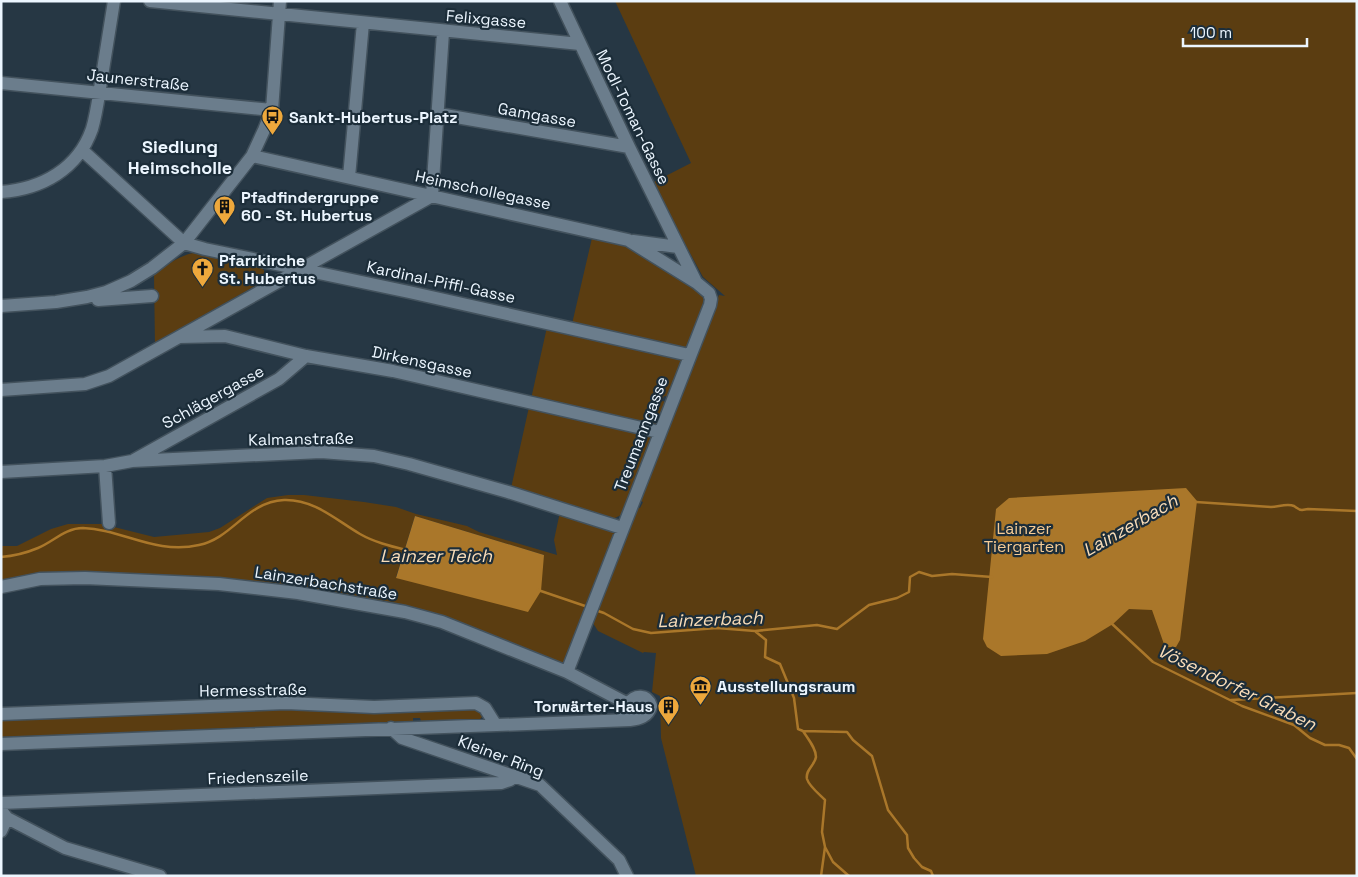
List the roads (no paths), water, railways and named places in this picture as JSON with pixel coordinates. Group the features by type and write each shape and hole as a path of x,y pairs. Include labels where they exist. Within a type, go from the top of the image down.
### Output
{"street":[{"path":"1,192 34,186 54,177 70,166 82,150 92,128 100,92 114,1"},
{"name":"Felixgasse","path":"150,1 363,24 580,44"},
{"path":"56,302 87,298 106,292 131,281 152,268 184,243 252,156 272,110 280,1"},
{"name":"Modl-Toman-Gasse","path":"560,1 696,283"},
{"path":"349,177 363,24"},
{"path":"1,390 85,384 109,376 432,196 443,32"},
{"name":"Jaunerstraße","path":"1,83 272,110"},
{"name":"Gamgasse","path":"439,114 629,147"},
{"path":"82,150 184,243"},
{"name":"Heimschollegasse","path":"252,156 628,240 696,283"},
{"path":"628,240 678,247"},
{"name":"Kardinal-Piffl-Gasse","path":"184,243 689,355"},
{"name":"Treumanngasse","path":"563,670 588,615 711,299 709,293 696,283"},
{"path":"1,306 152,296"},
{"name":"Dirkensgasse","path":"177,337 225,336 306,356 393,371 659,432"},
{"name":"Schlägergasse","path":"132,461 279,379 306,356"},
{"name":"Kalmanstraße","path":"1,472 105,466 132,461 321,452 374,456 508,492 622,528"},
{"path":"105,466 109,523"},
{"name":"Lainzerbachstraße","path":"1,587 40,579 85,578 218,584 298,593 405,612 442,622 563,670 628,704"},
{"path":"1,744 639,719 647,715 651,706 649,701 645,697 639,696 630,701 628,713 621,719"},
{"name":"Hermesstraße","path":"1,714 286,703 373,707 476,704 485,708 495,724"},
{"name":"Kleiner Ring","path":"391,728 402,738 540,785 619,860 627,876"},
{"name":"Friedenszeile","path":"1,803 501,783 510,780 514,776"},
{"path":"1,831 4,814 65,848 160,876"}],"water":[{"path":"1186,488 1197,501 1180,640 1176,647 1165,647 1152,610 1129,609 1113,624 1085,641 1047,654 1001,656 987,647 983,639 996,509 1009,498"},
{"name":"Lainzer Teich","path":"415,516 544,555 541,591 528,612 396,578"}],"waterway":[{"name":"Lainzerbach","path":"1,557 33,550 70,530 83,528 111,532 168,547 199,545 221,535 259,507 271,502 284,500 305,503 315,507 365,537 382,544 406,550"},
{"name":"Lainzerbach","path":"1196,502 1271,507 1288,505 1301,510 1357,511"},
{"name":"Lainzerbach","path":"595,610 633,629 651,633 717,628 755,631 817,625 837,629 869,605 897,598 909,592 910,577 919,572 932,576 952,574 992,577"},
{"name":"Lainzerbach","path":"538,590 588,607"},
{"name":"Vösendorfer Graben","path":"1110,622 1153,662 1242,706 1294,725 1310,738 1325,745 1339,745 1349,748 1357,759"},
{"path":"756,632 766,640 765,657 780,664 794,698 798,729 803,731 847,732 853,740 872,756 888,810 907,835 908,848 914,858 922,867 931,871 933,876"},
{"path":"1231,700 1357,693"},
{"path":"803,731 816,754 814,763 807,773 807,779 825,800 822,832 825,847 821,876"},
{"path":"825,847 833,862 849,876"}],"place":[{"name":"Sankt-Hubertus-Platz","path":"273,136"},
{"name":"Pfadfindergruppe 60 - St. Hubertus","path":"225,225"},
{"name":"Pfarrkirche St. Hubertus","path":"203,288"},
{"name":"Ausstellungsraum","path":"701,705"},
{"name":"Torwärter-Haus","path":"669,725"}],"district":[{"name":"Siedlung Heimscholle","path":"180,156"}],"park label":[{"name":"Lainzer Tiergarten","path":"1024,537"}]}
